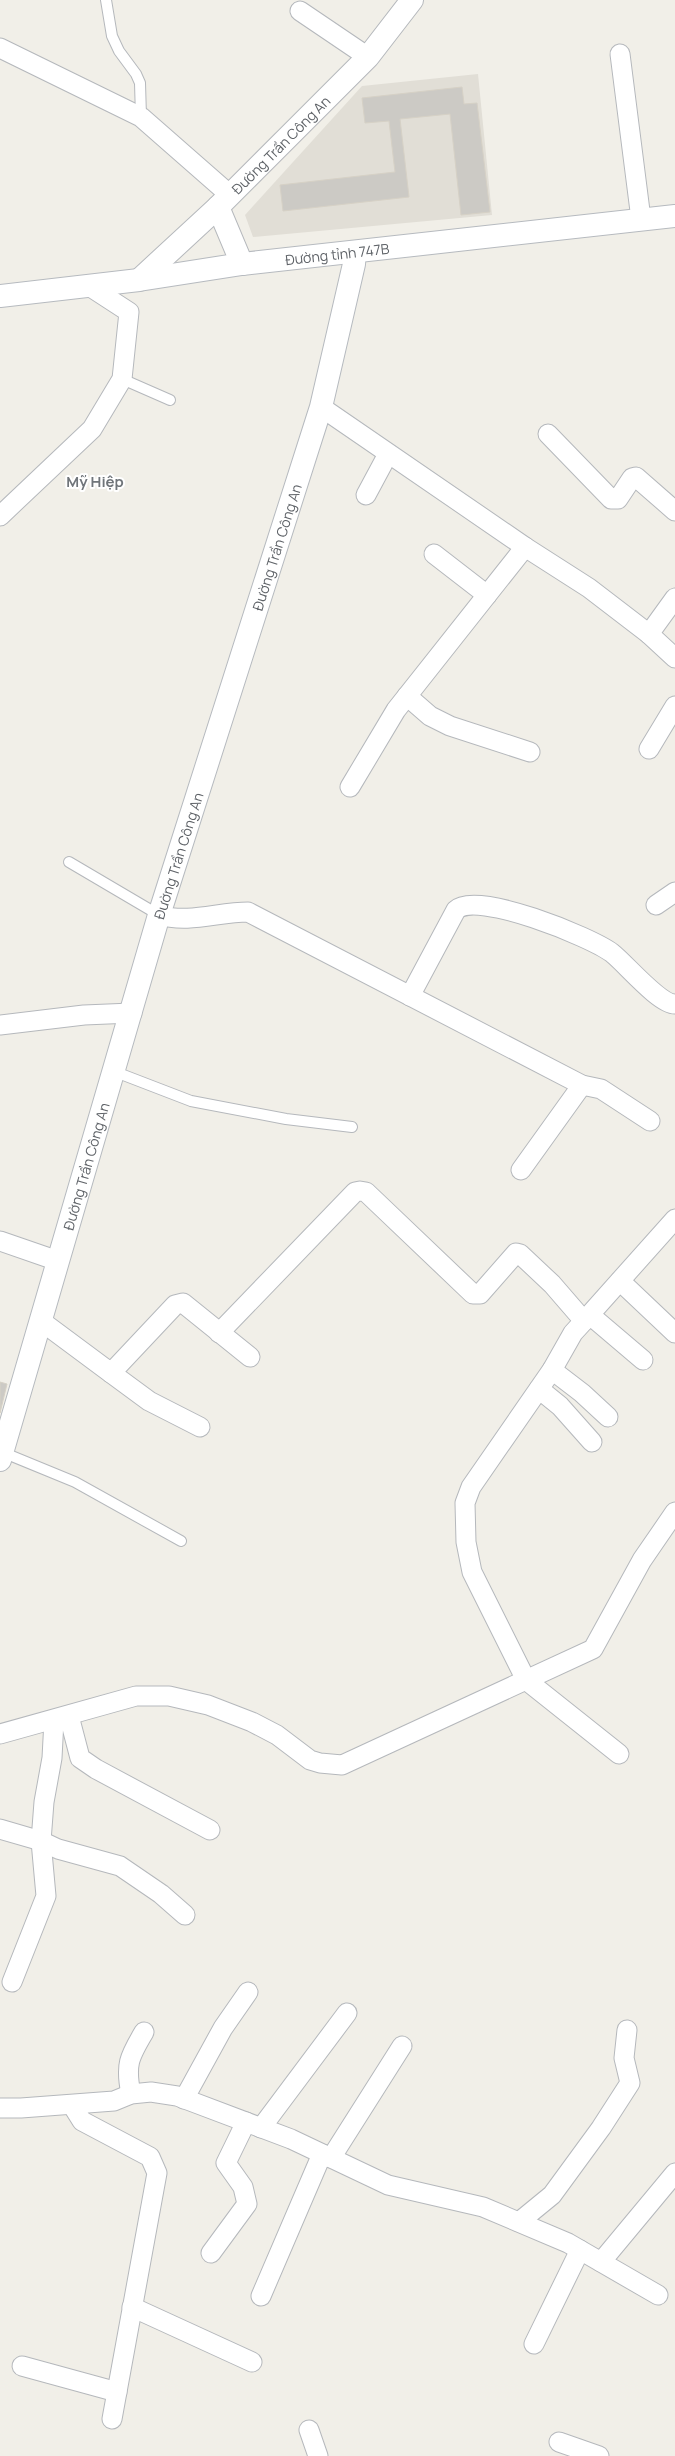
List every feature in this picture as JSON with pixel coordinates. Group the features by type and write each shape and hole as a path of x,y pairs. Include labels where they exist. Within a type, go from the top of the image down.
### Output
{"main road":[{"name":"Đường Trần Công An","path":"138,280 224,201 368,57 412,0"},
{"path":"224,201 242,264"},
{"name":"Đường tỉnh 747B","path":"0,296 138,280 242,264 675,216"},
{"name":"Đường Trần Công An","path":"2,1446 113,1071 132,1013 159,915 321,408 354,264 354,252"}],"street":[{"path":"300,11 368,57"},
{"path":"0,48 141,117 224,201"},
{"path":"620,54 641,219"},
{"path":"0,516 92,429 122,379 129,312 89,286"},
{"path":"321,408 525,547 589,588 649,634 675,658"},
{"path":"548,434 611,499 618,499 632,478 636,477 675,511"},
{"path":"366,496 388,454"},
{"path":"350,787 396,710 525,547"},
{"path":"434,554 487,595"},
{"path":"649,634 675,598"},
{"path":"407,696 430,716 450,726 530,752"},
{"path":"649,749 675,706"},
{"path":"656,905 675,892"},
{"path":"410,996 456,910 465,905 511,910 587,939 611,952 664,1000 675,1004"},
{"path":"159,915 172,919 248,912 582,1085 601,1089 650,1122"},
{"path":"0,1025 84,1015 132,1013"},
{"path":"521,1170 582,1085"},
{"path":"219,1333 354,1192 360,1191 366,1192 473,1294 480,1294 516,1253 552,1284 587,1318 643,1360"},
{"path":"619,1754 526,1680 472,1572 466,1542 465,1503 471,1487 552,1370 564,1346 620,1281 673,1226"},
{"path":"0,1241 58,1261"},
{"path":"620,1281 675,1333"},
{"path":"111,1373 178,1303 183,1303 250,1358"},
{"path":"40,1321 149,1401 200,1427"},
{"path":"552,1370 582,1393 608,1417"},
{"path":"539,1389 560,1406 592,1442"},
{"path":"0,1734 136,1696 169,1696 208,1705 252,1722 277,1735 310,1760 320,1763 342,1765 593,1649 642,1560 675,1512"},
{"path":"61,1718 80,1758 96,1769 210,1830"},
{"path":"12,1982 46,1896 41,1840 44,1802 61,1718"},
{"path":"0,1829 41,1840 58,1849 120,1866 161,1894 185,1915"},
{"path":"184,2099 224,2028 248,1992"},
{"path":"211,2253 247,2204 243,2187 226,2163 254,2125 347,2013"},
{"path":"519,2222 552,2196 601,2128 630,2083 624,2058 627,2030"},
{"path":"131,2094 127,2073 129,2058 144,2032"},
{"path":"262,2296 327,2156 402,2046"},
{"path":"0,2108 72,2105 114,2101 131,2094 151,2092 184,2099 254,2125 327,2156 388,2185 483,2207 580,2250 658,2295"},
{"path":"72,2105 82,2121 150,2157 157,2173 112,2419"},
{"path":"601,2262 675,2173"},
{"path":"534,2344 580,2250"},
{"path":"132,2307 252,2362"},
{"path":"22,2366 117,2392"},
{"path":"309,2430 318,2456"},
{"path":"559,2442 599,2456"}],"lane":[{"path":"106,0 112,36 119,51 136,74 140,83 141,117"},
{"path":"122,379 170,400"},
{"path":"69,862 159,915"},
{"path":"113,1071 191,1101 286,1119 352,1127"},
{"path":"2,1446 75,1482 181,1541"}],"shaded area":[{"path":"478,74 492,215 253,237 245,215 362,86"}],"building":[{"path":"462,87 464,104 477,103 490,212 461,215 450,114 400,119 409,197 283,211 280,185 395,172 389,121 365,123 362,98"},
{"path":"0,1382 7,1384 0,1413"}],"district":[{"name":"Mỹ Hiệp","path":"95,481"}]}
